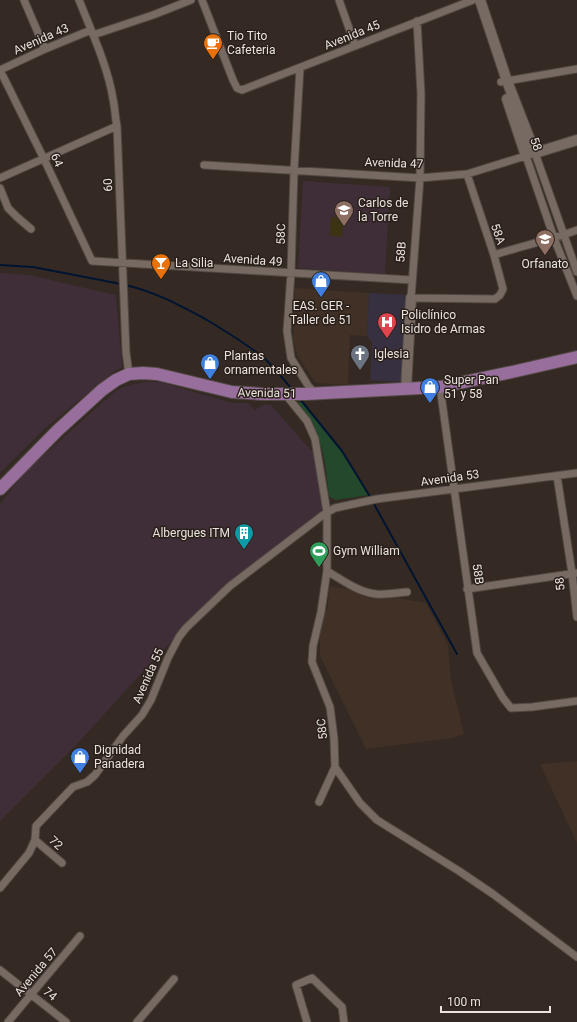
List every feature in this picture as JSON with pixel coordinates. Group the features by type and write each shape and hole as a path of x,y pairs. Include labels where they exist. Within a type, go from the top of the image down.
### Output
{"main road":[{"name":"Avenida 51","path":"0,489 57,431 102,390 116,380 129,374 157,374 232,392 285,394 440,387 577,357"}],"street":[{"path":"24,0 45,49"},
{"name":"60","path":"79,0 92,32 110,85 113,99 116,126 123,262 126,352 129,374"},
{"name":"Avenida 43","path":"0,70 45,49 92,32 153,15 190,0"},
{"name":"Avenida 45","path":"202,0 233,80 239,90 300,68 355,45 474,0"},
{"path":"338,0 355,45"},
{"name":"58","path":"474,0 530,154 564,235 577,272"},
{"name":"58","path":"480,0 504,82"},
{"name":"58B","path":"406,389 412,280 420,178 421,94 417,21"},
{"name":"58C","path":"300,68 287,331 291,358 309,387 310,393"},
{"path":"504,82 577,69"},
{"name":"64","path":"0,70 92,261"},
{"path":"0,178 116,126"},
{"name":"Avenida 47","path":"204,165 420,178 466,174 577,140"},
{"name":"58","path":"530,154 554,238 577,296"},
{"name":"58A","path":"411,298 496,299 500,295 503,288 494,255 466,174"},
{"path":"0,188 8,208 31,229"},
{"path":"494,255 577,230"},
{"name":"Avenida 49","path":"92,261 412,280"},
{"name":"58B","path":"440,387 477,653 502,698 511,708 532,707 577,701"},
{"name":"58C","path":"285,394 307,421 315,439 327,512 327,571 321,612 312,646 312,662 330,707 334,738 335,768"},
{"name":"Avenida 53","path":"327,512 335,508 377,499 577,473"},
{"name":"58","path":"557,476 575,573 577,617"},
{"name":"Avenida 55","path":"0,888 29,853 35,840 36,826 73,788 87,782 95,775 123,736 142,715 151,700 168,658 179,637 186,628 230,586 327,512"},
{"path":"327,571 356,588 367,592 377,594 407,592"},
{"path":"467,589 575,573"},
{"path":"320,802 335,768"},
{"path":"335,768 360,803 377,820 482,886 577,957"},
{"name":"72","path":"35,840 62,863"},
{"name":"Avenida 57","path":"8,1022 80,936"},
{"name":"74","path":"0,970 32,993 66,1022"},
{"path":"307,1022 296,984 312,978 342,1007 344,1022"},
{"path":"137,1022 174,979"}],"shaded area":[{"name":"Carlos de la Torre","path":"303,181 390,187 385,274 298,268"},
{"path":"0,273 29,275 116,295 122,367 115,371 44,429 0,473"},
{"path":"295,288 369,293 367,336 350,335 348,385 316,383 298,357 293,341"},
{"name":"Policlínico Isidro de Armas","path":"369,293 407,295 402,382 370,380 372,342 367,336"},
{"path":"145,382 160,382 232,403 248,403 255,410 265,404 271,405 316,456 323,511 228,583 148,666 78,743 0,821 0,504 25,472 113,393 123,387"},
{"path":"329,586 426,603 448,645 451,680 464,734 452,738 366,749 320,656 320,625 328,606"},
{"path":"577,761 577,843 540,764"}],"green space":[{"path":"302,402 342,450 369,495 335,500 329,496 324,458 316,431 295,403"}],"sand":[{"path":"331,217 343,218 342,237 330,236"}],"waterway":[{"path":"0,265 33,267 121,284"},
{"path":"125,285 146,291 187,309 207,320 251,348 265,359 292,389"},
{"path":"300,399 342,451 369,495 457,654"}],"place":[{"name":"Tio Tito Cafeteria","path":"213,60"},
{"name":"Carlos de la Torre","path":"344,227"},
{"name":"Orfanato","path":"545,256"},
{"name":"La Silia","path":"161,280"},
{"name":"EAS. GER - Taller de 51","path":"321,298"},
{"name":"Policlínico Isidro de Armas","path":"387,339"},
{"name":"Iglesia","path":"360,371"},
{"name":"Plantas ornamentales","path":"210,380"},
{"name":"Super Pan 51 y 58","path":"430,404"},
{"name":"Albergues ITM","path":"244,550"},
{"name":"Gym William","path":"319,568"},
{"name":"Dignidad Panadera","path":"80,774"}]}
